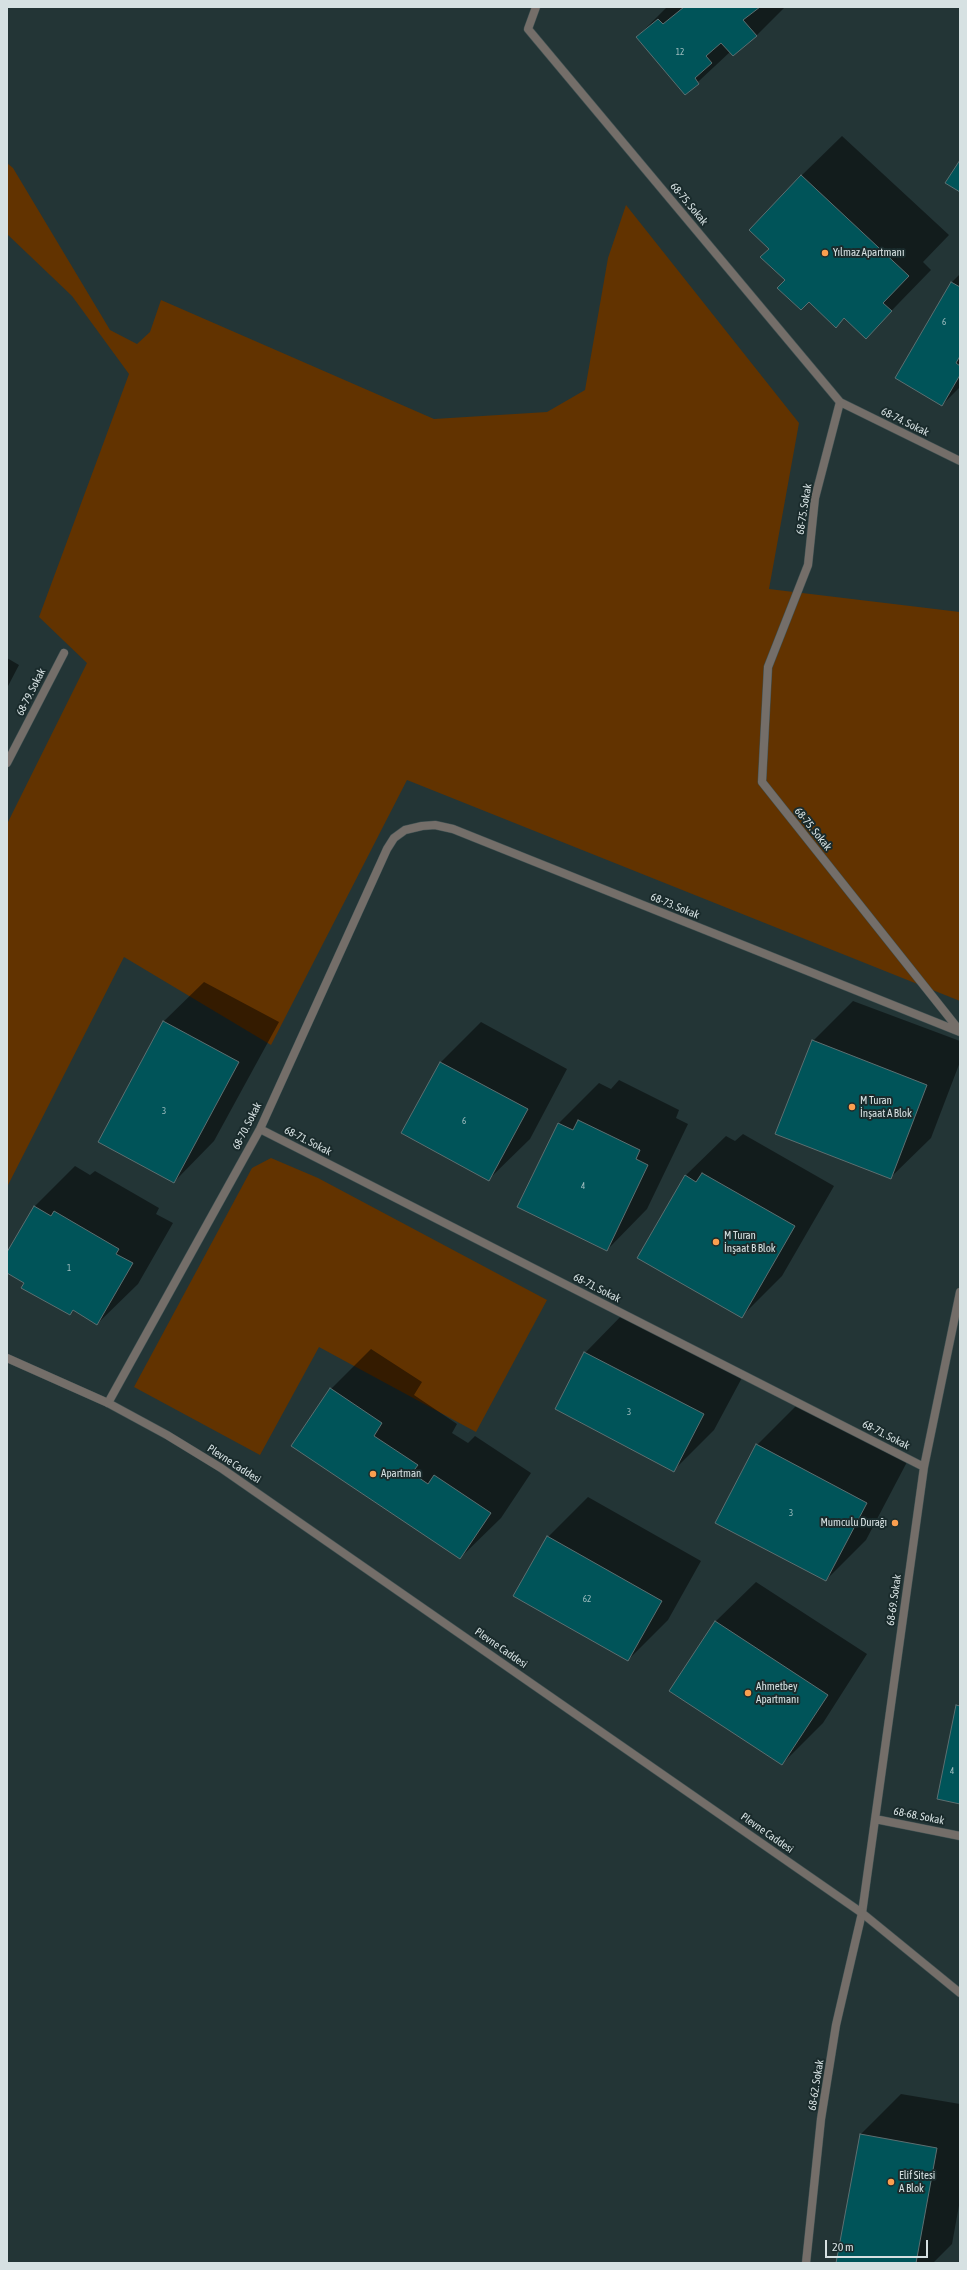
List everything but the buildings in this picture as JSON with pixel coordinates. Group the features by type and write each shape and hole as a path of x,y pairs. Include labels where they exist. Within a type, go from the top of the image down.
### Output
{"street":[{"name":"68-75. Sokak","path":"536,7 528,29 840,402 814,498 808,565 768,667 762,782 960,1032"},
{"name":"68-74. Sokak","path":"840,402 960,461"},
{"name":"68-79. Sokak","path":"7,763 64,653"},
{"name":"68-73. Sokak","path":"387,849 394,838 405,830 435,825 453,829 960,1032"},
{"name":"68-70. Sokak","path":"108,1404 260,1129 387,849"},
{"name":"68-71. Sokak","path":"260,1129 924,1467"},
{"name":"68-69. Sokak","path":"862,1912 924,1467 960,1292"},
{"name":"Plevne Caddesi","path":"7,1358 108,1404 168,1435 246,1485 862,1912 960,1993"},
{"name":"68-68. Sokak","path":"875,1819 960,1836"},
{"name":"68-62. Sokak","path":"806,2263 821,2119 836,2025 862,1912"}],"shaded area":[{"path":"7,163 13,168 110,330 137,344 150,332 161,300 434,419 547,412 585,390 608,258 626,205 799,423 769,589 960,612 960,1001 407,780 271,1045 124,957 7,1187 7,824 87,663 39,617 129,374 72,296 7,234"},
{"path":"271,1158 318,1178 547,1300 476,1432 319,1347 260,1455 134,1387 252,1168"}],"place":[{"name":"Yılmaz Apartmanı","path":"825,253"},
{"name":"M Turan İnşaat A Blok","path":"852,1107"},
{"name":"M Turan İnşaat B Blok","path":"716,1242"},
{"name":"Apartman","path":"373,1474"},
{"name":"Mumculu Durağı","path":"895,1523"},
{"name":"Ahmetbey Apartmanı","path":"748,1693"},
{"name":"Elif Sitesi A Blok","path":"891,2182"}]}
